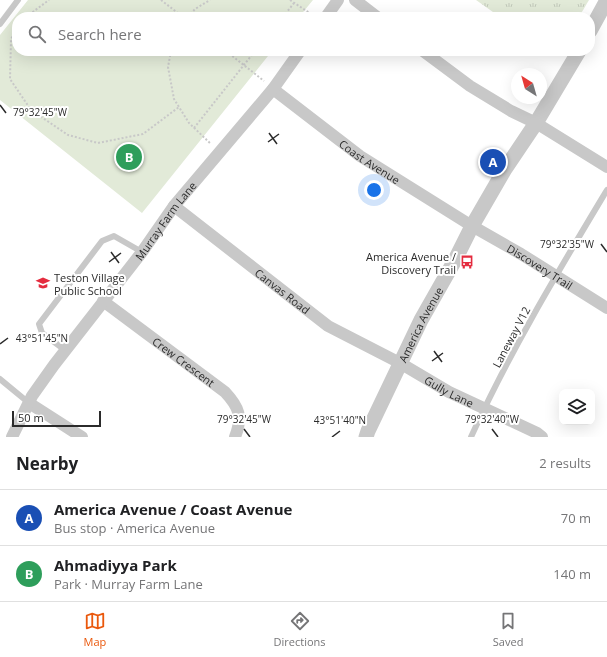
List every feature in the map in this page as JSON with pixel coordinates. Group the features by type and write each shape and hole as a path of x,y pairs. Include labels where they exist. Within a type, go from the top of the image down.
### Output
{"street":[{"path":"330,12 338,0"},
{"path":"355,0 371,12"},
{"path":"595,22 607,0"},
{"name":"Murray Farm Lane","path":"12,437 29,403 65,350 142,252 174,206 273,88 296,56"},
{"path":"430,56 470,86 511,111 536,123 607,167"},
{"name":"America Avenue","path":"366,437 421,320 455,260 472,226 505,169 536,123 575,56"},
{"name":"Coast Avenue","path":"273,88 360,156 472,226"},
{"name":"Canvas Road","path":"174,206 328,326 400,363"},
{"name":"Discovery Trail","path":"472,226 521,254 607,308"},
{"name":"Crew Crescent","path":"103,300 225,392 234,401 240,416 235,437"},
{"name":"Gully Lane","path":"400,363 449,392 542,437"},
{"path":"29,403 82,437"}],"lane":[{"path":"0,24 18,0"},
{"name":"Laneway V12","path":"471,437 484,408 555,276 607,190"},
{"path":"65,350 42,333 39,324 102,241 114,236 142,252"},
{"path":"0,380 29,403"}],"path":[{"path":"33,12 49,0"},
{"path":"161,0 177,12"},
{"path":"192,12 194,9 210,0"},
{"path":"290,0 308,12"},
{"path":"287,12 294,3"},
{"path":"12,38 10,79 31,110 68,134 98,143 142,134 179,107"},
{"path":"170,56 168,67 174,99 189,123 219,152"},
{"path":"232,56 273,88"},
{"path":"194,128 251,56"}],"green space":[{"path":"28,0 313,0 303,12 18,12"},
{"path":"476,0 589,0 582,12 493,12"},
{"path":"12,20 12,56 268,56 142,213 0,100 0,35"}],"place":[{"name":"Ahmadiyya Park","path":"129,157"},
{"name":"America Avenue / Coast Avenue","path":"493,162"},
{"name":"America Avenue / Discovery Trail","path":"467,262"},
{"name":"Teston Village Public School","path":"43,283"}]}
